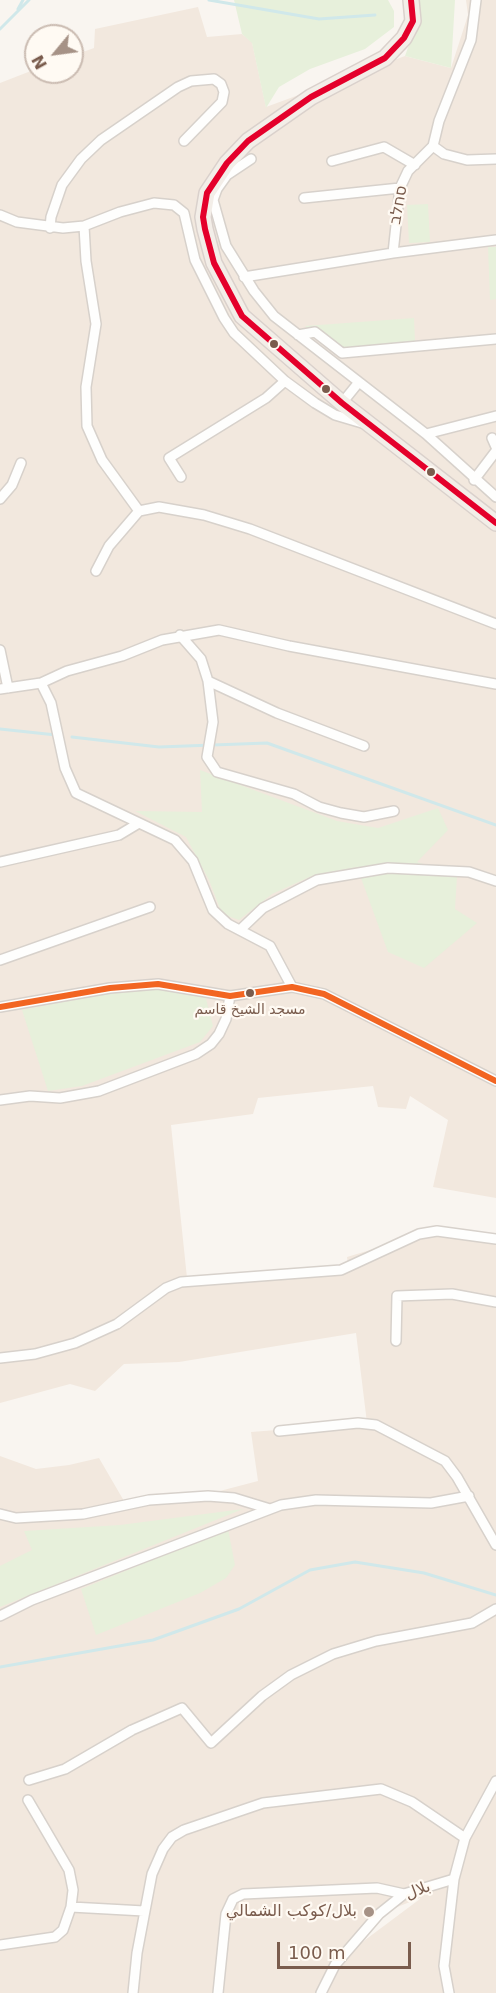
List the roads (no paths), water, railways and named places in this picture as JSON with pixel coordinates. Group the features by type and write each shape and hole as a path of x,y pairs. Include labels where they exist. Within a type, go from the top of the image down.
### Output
{"main road":[{"path":"411,0 413,21 404,38 386,58 311,97 248,141 212,183 204,205 205,229 214,263 242,316 342,403 496,523"}],"street":[{"name":"סחלב","path":"393,253 400,188 408,171 433,146 439,122 471,40 476,0"},
{"path":"50,228 51,217 62,185 70,171 88,153 178,87 191,81 214,79 221,84 224,92 222,102 184,141"},
{"path":"433,146 444,154 467,160 496,159"},
{"path":"332,160 384,147 416,165"},
{"path":"251,159 227,175 217,189 213,201 226,246 244,277 274,316 426,434 474,480 496,497"},
{"path":"304,198 400,188"},
{"path":"0,215 17,222 50,228 84,226 120,212 154,203 174,205 181,209 195,260 234,333 285,381 335,416 371,426"},
{"path":"84,226 86,261 96,324 86,387 87,426 102,460 139,511"},
{"path":"244,277 393,253 496,240"},
{"path":"298,335 315,332 342,353 496,339"},
{"path":"181,477 168,458 266,398 285,381"},
{"path":"342,403 359,382"},
{"path":"426,434 496,416"},
{"path":"474,480 495,445"},
{"path":"0,499 12,485 21,463"},
{"path":"96,571 109,546 139,511 159,507 204,515 250,529 496,624"},
{"path":"0,650 4,689 41,683 67,671 122,656 180,635 231,632 289,646 496,684"},
{"path":"180,635 201,659 208,681 213,722 207,757 217,772 294,794 319,807 341,813 364,817 394,811"},
{"path":"208,681 277,713 364,746"},
{"path":"41,683 51,703 72,789 88,801 175,840 193,861 213,910 228,924 270,946 292,987"},
{"path":"0,862 119,835 139,823"},
{"path":"241,929 263,908 317,880 388,868 469,872 496,881"},
{"path":"0,960 150,907"},
{"path":"0,1007 110,988 158,984 230,996 292,987 324,994 496,1081"},
{"path":"0,1100 30,1096 60,1098 99,1091 196,1054 211,1044 219,1034 226,1019 230,996"},
{"path":"0,1358 35,1354 75,1344 117,1324 166,1288 181,1282 341,1270 419,1234 437,1231 496,1239"},
{"path":"396,1341 398,1296 452,1294 496,1302"},
{"path":"279,1431 358,1423 376,1425 445,1461 469,1496 496,1545"},
{"path":"0,1514 16,1518 83,1514 148,1500 208,1496 234,1498 270,1509"},
{"path":"0,1616 32,1600 270,1509 316,1500 431,1503 469,1496"},
{"path":"29,1780 65,1769 132,1730 182,1708 211,1743 262,1696 291,1675 333,1654 376,1641 472,1623 496,1609"},
{"path":"449,1993 444,1966 454,1879 465,1838 496,1781"},
{"path":"133,1993 144,1911 152,1874 163,1849 172,1837 263,1803 381,1788 412,1802 465,1838"},
{"path":"0,1945 55,1937 63,1930 71,1907 73,1890 69,1870 28,1800"},
{"name":"بلال","path":"321,1993 335,1965 358,1936 404,1894 454,1879"},
{"path":"218,1993 226,1914 233,1899 243,1894 377,1888 404,1894"},
{"path":"71,1907 144,1911"}],"waterway":[{"path":"18,9 23,0"},
{"path":"0,29 29,0"},
{"path":"209,0 319,19 375,15"},
{"path":"0,729 56,735"},
{"path":"72,737 159,747 267,743 496,825"},
{"path":"0,1667 153,1640 239,1609 310,1570 355,1562 424,1573 496,1595"}],"place":[{"name":"مسجد الشيخ قاسم","path":"250,993"},
{"name":"بلال/كوكب الشمالي","path":"369,1912"}]}
